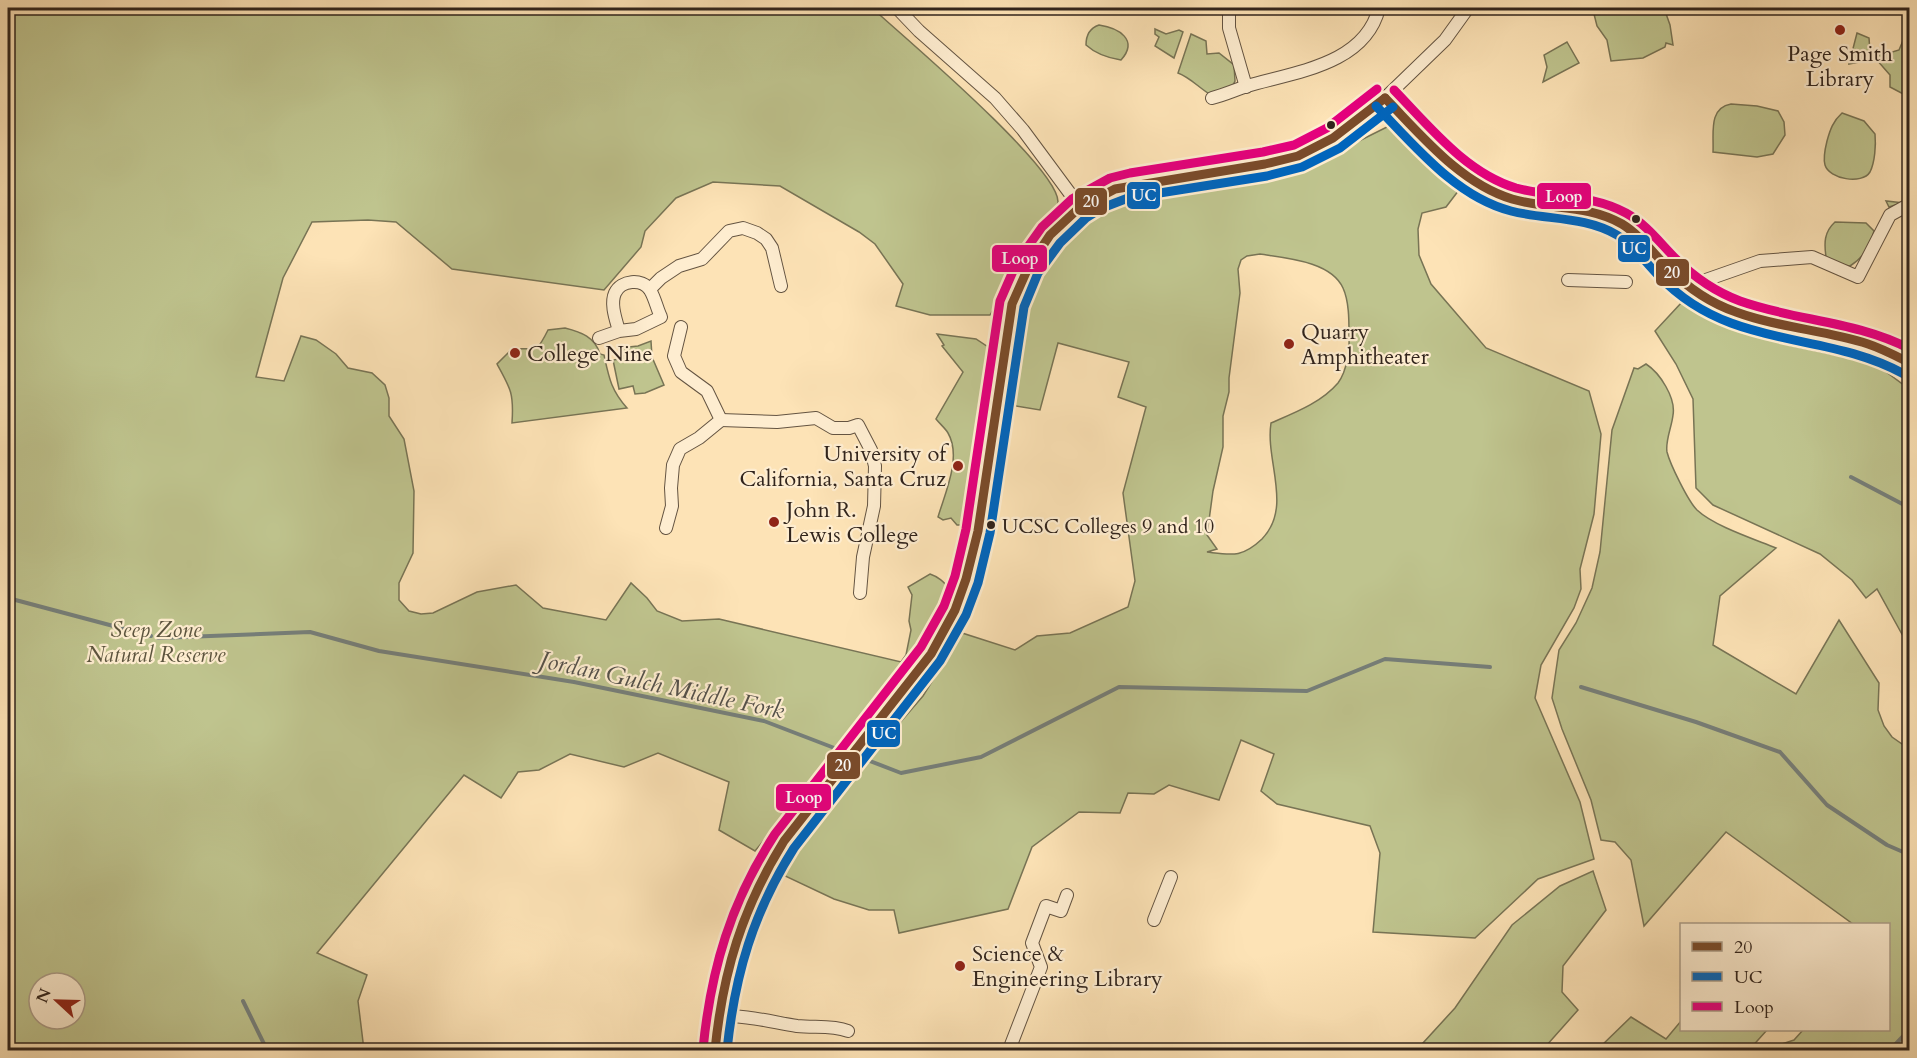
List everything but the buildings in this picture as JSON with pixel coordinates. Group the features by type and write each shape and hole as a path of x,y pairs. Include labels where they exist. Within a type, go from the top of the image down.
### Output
{"main road":[{"path":"715,1050 717,1017 728,962 747,905 763,873 784,841 894,704 942,637 960,597 973,555 984,495 1012,304 1019,284 1038,248 1080,207 1114,189 1298,156 1340,134 1385,98 1461,172 1489,190 1513,199 1580,209 1607,217 1633,231 1673,273 1687,284 1734,311 1766,321 1829,333 1861,342 1892,353 1910,363"}],"street":[{"path":"897,8 919,31 995,98 1023,130 1080,207"},
{"path":"1229,8 1229,28 1246,87"},
{"path":"1212,98 1325,64 1355,46 1374,24 1379,8"},
{"path":"1385,98 1445,40 1468,8"},
{"path":"1700,282 1760,261 1812,257 1858,277 1890,214 1910,204"},
{"path":"650,289 679,266 702,259 729,231 743,228 757,232 766,239 772,249 781,286"},
{"path":"1569,280 1626,282"},
{"path":"599,338 619,330 636,329 661,317 650,289 638,282 625,284 619,288 613,300 619,330"},
{"path":"681,327 674,356 681,372 707,391 721,420"},
{"path":"666,528 672,506 671,488 674,465 680,449 699,438 721,420 777,422 816,418 833,428 849,428 858,425 871,450 875,466 874,506 863,557 860,593"},
{"path":"1154,920 1171,877"},
{"path":"1009,1050 1041,967 1032,943 1046,906 1061,911 1067,895"},
{"path":"717,1017 757,1019 848,1031"}],"green space":[{"name":"Seep Zone Natural Reserve","path":"8,8 872,8 1008,133 1052,185 1058,202 1055,212 1026,248 990,315 930,315 896,306 903,284 875,244 859,232 780,186 713,182 676,198 645,231 641,247 604,290 452,269 396,222 368,220 312,222 283,278 256,377 284,381 301,336 316,340 336,354 348,368 372,373 385,385 389,398 389,416 404,439 414,491 413,553 399,583 399,600 409,611 421,614 433,613 477,592 516,585 543,608 606,620 631,583 657,611 682,621 719,619 901,662 906,655 911,630 909,621 912,595 908,587 930,574 948,589 946,604 912,662 755,851 719,830 729,782 658,753 624,767 570,754 539,770 518,772 501,798 464,775 317,953 367,975 358,1001 364,1050 8,1050"},
{"path":"1583,8 1664,8 1670,25 1673,45 1666,43 1665,47 1643,58 1611,61 1607,40 1597,26 1594,14"},
{"path":"1099,25 1113,29 1124,36 1128,47 1121,60 1102,55 1086,45 1089,33"},
{"path":"1155,29 1166,34 1179,30 1183,32 1174,58 1155,46 1159,37 1155,34"},
{"path":"1907,31 1910,34 1909,97 1890,87 1890,75 1876,59 1880,54 1899,50"},
{"path":"1857,33 1869,38 1870,51 1859,62 1849,64"},
{"path":"1191,34 1206,41 1207,54 1219,53 1234,65 1235,81 1231,89 1211,95 1178,73"},
{"path":"1567,42 1579,63 1543,82 1547,67 1544,55"},
{"path":"1731,104 1757,106 1778,111 1784,122 1785,135 1773,154 1757,157 1713,152 1715,116 1724,106"},
{"path":"1842,113 1864,121 1875,134 1872,168 1866,176 1860,178 1839,177 1828,170 1825,165 1829,133 1834,122"},
{"path":"1397,122 1462,186 1446,207 1422,213 1418,229 1419,255 1431,284 1486,348 1589,391 1601,434 1594,514 1580,569 1581,589 1574,608 1541,665 1535,698 1580,802 1594,859 1538,879 1475,938 1373,932 1380,853 1370,826 1277,804 1261,791 1274,754 1241,740 1219,800 1169,785 1154,794 1128,793 1120,813 1079,812 1032,847 1008,909 899,933 894,910 869,910 834,899 783,875 795,851 821,814 923,696 962,633 1015,650 1037,636 1070,633 1128,607 1135,581 1123,493 1146,407 1118,397 1129,362 1058,343 1040,410 1010,405 1030,297 1039,276 1058,244 1079,226 1109,208 1152,196 1235,187 1291,175","holes":["1260,254 1306,262 1318,266 1337,279 1343,288 1348,305 1347,360 1338,383 1324,396 1307,407 1271,423 1270,438 1276,483 1276,513 1262,539 1236,554 1207,552 1217,549 1207,535 1213,491 1223,447 1223,416 1229,392 1240,293 1238,269 1241,260 1247,256"]},
{"path":"1906,173 1910,176 1908,201 1904,202"},
{"path":"1886,201 1902,203 1889,207"},
{"path":"1835,222 1866,223 1874,231 1866,251 1850,266 1835,264 1826,257 1826,238"},
{"path":"1683,301 1735,329 1789,345 1874,363 1909,389 1909,647 1877,589 1866,598 1852,580 1820,554 1713,505 1696,488 1693,399 1676,364 1655,331"},
{"path":"565,328 587,336 595,343 600,354 604,355 611,383 627,408 512,423 510,392 497,364 512,349 537,347 548,330"},
{"path":"937,334 976,339 988,347 990,362 976,469 961,525 957,525 951,518 943,520 938,517 951,475 953,453 948,433 936,419 963,372 942,346 944,345"},
{"path":"651,341 652,357 664,385 645,393 635,394 633,386 619,389 613,360 619,359 622,355 620,348 638,346"},
{"path":"1646,364 1651,368 1661,380 1672,401 1673,415 1667,452 1693,505 1713,521 1776,548 1720,596 1713,645 1796,694 1839,620 1879,683 1878,710 1884,726 1892,737 1909,749 1909,1050 1764,1050 1794,1040 1802,1031 1890,1031 1890,923 1852,923 1726,832 1644,926 1631,860 1615,842 1601,840 1591,800 1552,698 1559,650 1576,623 1592,588 1600,552 1612,430 1634,368 1638,369"},
{"path":"1593,871 1606,910 1563,966 1562,992 1578,1010 1546,1046 1549,1050 1408,1050 1422,1044 1455,1008 1512,925 1560,886"},
{"path":"1631,1017 1666,1039 1680,1022 1680,1031 1766,1031 1749,1050 1597,1050"}],"waterway":[{"path":"1851,477 1910,508"},
{"name":"Jordan Gulch Middle Fork","path":"8,598 151,636"},
{"name":"Jordan Gulch Middle Fork","path":"158,638 310,632 379,651 574,682 764,721 850,754"},
{"name":"Jordan Gulch Middle Fork","path":"857,756 901,773 981,757 1119,687 1307,691 1385,659 1490,667"},
{"name":"Jordan Gulch Middle Fork","path":"1581,687 1696,722 1780,752 1827,805 1887,845 1910,855"},
{"path":"243,1001 267,1050"},
{"path":"1890,1050 1910,1029"}],"transit line":[{"name":"Loop","path":"703,1049 711,991 718,963 735,911 760,859 775,834 921,647 944,606 955,576 966,529 1000,301 1017,262 1042,227 1072,199 1110,178 1294,145 1327,128 1377,89"},
{"name":"Loop","path":"1394,90 1449,147 1498,181 1530,191 1600,202 1626,213 1646,228 1690,272 1714,289 1740,301 1761,308 1869,332 1910,349"},
{"name":"20","path":"1385,98 1443,157 1475,182 1493,192 1512,199 1582,210 1609,218 1635,233 1683,282 1717,304 1769,322 1868,344 1910,363"},
{"name":"20","path":"715,1050 729,967 746,916 769,866 784,841 931,654 955,610 966,579 978,531 1012,304 1028,268 1050,235 1079,208 1115,189 1265,164 1298,156 1333,138 1385,98"},
{"name":"UC","path":"1376,106 1421,153 1454,182 1491,204 1524,214 1579,221 1605,229 1629,244 1675,291 1692,304 1711,314 1753,330 1861,356 1904,374"},
{"name":"UC","path":"727,1050 735,996 748,945 767,896 780,872 794,848 940,661 966,615 978,583 990,533 1024,307 1038,273 1060,243 1086,218 1102,208 1128,198 1267,176 1302,167 1340,148 1393,107"}],"place":[{"name":"Page Smith Library","path":"1840,30"},
{"name":"Quarry Amphitheater","path":"1289,344"},
{"name":"College Nine","path":"515,353"},
{"name":"University of California, Santa Cruz","path":"958,466"},
{"name":"John R. Lewis College","path":"774,522"},
{"name":"UCSC Colleges 9 and 10","path":"991,525"},
{"name":"Science & Engineering Library","path":"960,966"}]}
